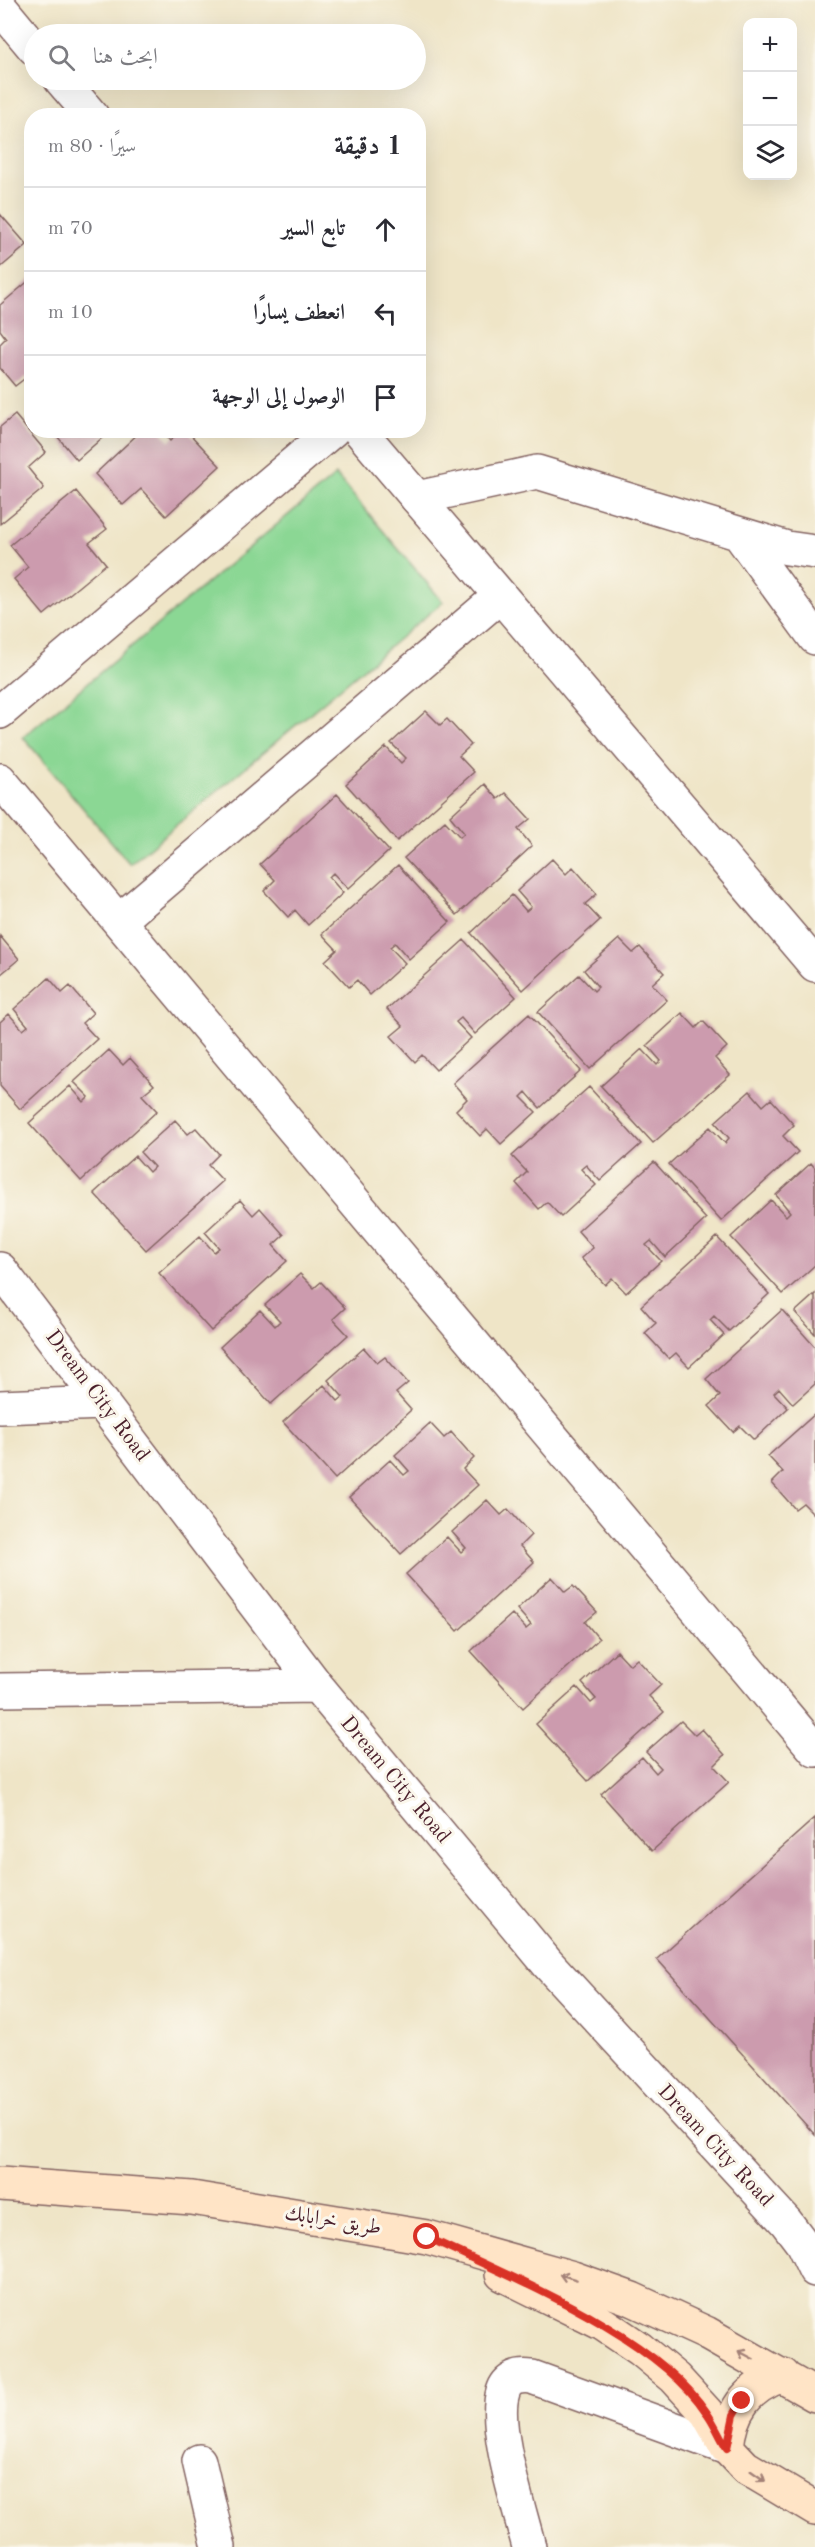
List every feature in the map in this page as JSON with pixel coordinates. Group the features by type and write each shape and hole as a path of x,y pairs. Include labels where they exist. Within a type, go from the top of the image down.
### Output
{"main road":[{"name":"طريق خرابابك","path":"0,2184 192,2198 427,2237 573,2278 632,2299 805,2383"},
{"path":"427,2237 603,2324 640,2349 675,2378 707,2413 727,2448 745,2467 815,2510"},
{"path":"727,2448 734,2415 742,2401 768,2380 805,2383"}],"street":[{"path":"0,7 24,36"},
{"path":"70,90 85,108"},
{"path":"0,712 324,438"},
{"path":"366,438 815,965"},
{"path":"417,498 537,472 787,548 815,552"},
{"path":"739,534 815,638"},
{"path":"119,921 500,596"},
{"path":"0,780 815,1750"},
{"name":"Dream City Road","path":"0,1269 317,1686 548,1964 786,2222 802,2243 815,2270"},
{"path":"0,1407 103,1403"},
{"path":"0,1690 317,1686"},
{"path":"529,2547 506,2450 502,2422 502,2393 506,2384 513,2378 523,2375 532,2377 727,2448"},
{"path":"198,2461 219,2547"}],"green space":[{"path":"336,475 443,602 130,864 23,737"}],"building":[{"path":"0,214 24,242 24,248 0,268"},
{"path":"24,285 24,379 15,386 0,368 0,344 6,338 0,330 0,305"},
{"path":"15,415 24,426 24,438 34,438 46,452 28,468 44,488 0,524 0,427"},
{"path":"59,438 102,438 77,460"},
{"path":"133,438 167,438 170,441 173,438 194,438 220,466 166,516 141,489 123,505 95,474"},
{"path":"76,491 107,529 89,543 106,564 44,615 14,579 28,567 10,545"},
{"path":"426,711 440,725 447,719 471,745 459,756 474,772 397,841 346,784 386,747 401,763 406,758 391,743"},
{"path":"485,784 498,799 506,793 530,819 518,829 532,846 457,915 404,858 445,821 460,837 464,833 450,816"},
{"path":"337,794 389,851 348,889 333,873 329,877 343,893 308,925 295,910 288,917 264,891 275,880 260,864"},
{"path":"552,859 566,874 573,867 597,894 585,904 600,920 523,990 471,933 512,895 526,911 531,907 517,891"},
{"path":"398,865 450,922 409,959 395,943 390,947 405,963 370,995 357,980 349,987 325,961 337,950 322,934"},
{"path":"0,936 19,959 0,975"},
{"path":"619,939 633,953 640,947 664,973 652,984 667,1000 590,1069 538,1012 579,975 594,991 598,987 584,970"},
{"path":"464,940 516,997 475,1034 461,1018 456,1022 471,1038 436,1070 422,1055 415,1062 391,1036 403,1026 387,1009"},
{"path":"49,978 62,993 70,986 93,1013 82,1023 97,1039 20,1109 0,1086 0,1022 9,1014 23,1030 28,1026 14,1009"},
{"path":"682,1013 696,1028 703,1021 727,1047 715,1058 730,1075 653,1143 601,1086 642,1049 657,1065 661,1061 647,1045"},
{"path":"529,1014 581,1071 540,1108 526,1092 521,1097 536,1112 501,1144 487,1129 480,1136 456,1110 467,1099 453,1083"},
{"path":"109,1050 123,1065 130,1058 154,1085 142,1095 157,1111 81,1181 29,1123 70,1086 84,1102 89,1097 74,1082"},
{"path":"589,1087 641,1144 600,1181 586,1165 581,1169 596,1185 561,1217 547,1202 539,1209 516,1183 527,1172 512,1156"},
{"path":"750,1091 763,1106 771,1099 794,1125 783,1136 798,1152 721,1221 669,1164 710,1127 725,1143 729,1138 715,1122"},
{"path":"175,1120 188,1134 196,1128 219,1154 208,1165 223,1181 146,1250 94,1193 135,1156 149,1172 154,1167 140,1152"},
{"path":"654,1162 706,1219 665,1257 651,1241 646,1245 661,1261 626,1293 612,1278 605,1285 581,1258 593,1248 578,1231"},
{"path":"811,1163 815,1168 815,1265 783,1294 731,1237 771,1200 786,1216 790,1212 776,1195"},
{"path":"240,1200 253,1215 260,1208 284,1235 273,1245 287,1261 211,1331 159,1273 200,1236 214,1252 219,1248 205,1232"},
{"path":"717,1237 769,1294 729,1331 714,1316 710,1320 724,1335 689,1367 676,1353 669,1359 645,1333 656,1323 641,1306"},
{"path":"300,1274 314,1288 321,1282 345,1308 333,1319 348,1335 271,1404 220,1347 260,1310 275,1326 280,1321 265,1305"},
{"path":"815,1294 815,1334 795,1312"},
{"path":"782,1310 815,1347 815,1384 793,1404 779,1388 774,1393 788,1408 754,1440 740,1426 733,1432 709,1406 720,1396 706,1379"},
{"path":"364,1348 377,1363 385,1357 408,1383 396,1393 411,1410 335,1479 283,1422 324,1385 338,1401 343,1397 328,1380"},
{"path":"815,1414 815,1515 803,1503 795,1509 772,1483 783,1472 768,1456"},
{"path":"430,1423 444,1438 451,1432 474,1458 463,1469 478,1485 401,1554 349,1497 390,1460 404,1475 409,1471 395,1455"},
{"path":"487,1500 501,1515 508,1509 531,1535 520,1546 534,1562 458,1631 406,1574 447,1537 461,1552 466,1548 452,1532"},
{"path":"552,1577 565,1592 573,1586 597,1612 585,1622 599,1639 523,1708 471,1651 512,1614 526,1629 531,1625 517,1609"},
{"path":"617,1651 630,1665 637,1659 661,1685 649,1696 664,1712 588,1781 536,1724 577,1687 591,1703 596,1699 582,1683"},
{"path":"681,1721 695,1735 702,1729 725,1755 714,1766 729,1782 652,1851 601,1794 642,1757 656,1773 661,1768 646,1752"},
{"path":"815,1818 815,2135 657,1959"}],"route":[{"path":"427,2237 603,2324 640,2349 675,2378 707,2413 727,2448 734,2415 742,2401"}]}
